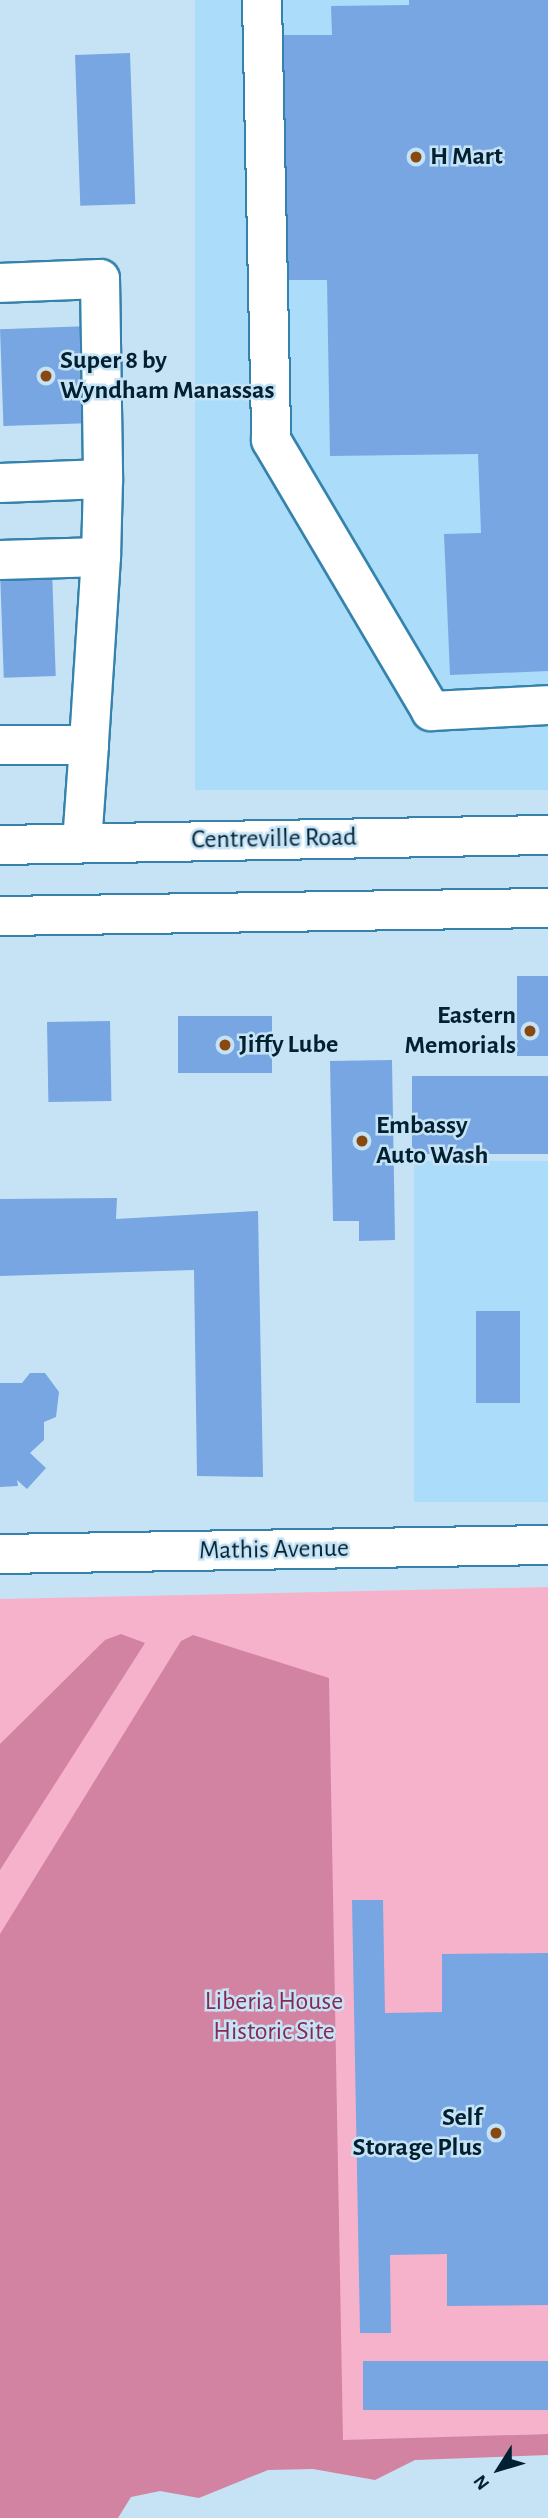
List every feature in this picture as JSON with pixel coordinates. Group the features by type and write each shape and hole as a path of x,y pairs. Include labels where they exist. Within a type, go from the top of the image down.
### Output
{"main road":[{"path":"262,0 271,440 431,711 548,705"},
{"path":"0,283 100,279 103,479 101,557 82,842"},
{"path":"0,483 103,479"},
{"path":"0,560 101,557"},
{"path":"0,745 89,745"},
{"name":"Centreville Road","path":"0,845 548,835"},
{"path":"0,916 548,908"},
{"path":"485,910 548,924"},
{"name":"Mathis Avenue","path":"0,1554 548,1545"}],"shaded area":[{"path":"195,0 548,0 548,790 195,790"},
{"path":"414,1161 548,1161 548,1502 414,1502"}],"green space":[{"name":"Liberia House Historic Site","path":"548,1587 548,2434 91,2448 0,2518 0,1599"},
{"path":"121,1634 145,1643 0,1870 0,1744 105,1640"},
{"path":"193,1635 329,1678 343,2440 548,2434 548,2455 415,2460 375,2480 313,2469 268,2470 199,2498 160,2491 131,2497 118,2518 0,2518 0,1934 181,1641"}],"building":[{"name":"H Mart","path":"409,0 548,0 548,671 450,675 444,534 481,533 478,454 330,456 327,280 286,280 282,35 332,35 331,6 409,5"},
{"path":"130,53 135,204 80,206 75,55"},
{"name":"Super 8 by Wyndham Manassas","path":"90,326 93,423 3,426 0,329"},
{"path":"52,569 56,676 4,678 0,571"},
{"name":"Eastern Memorials","path":"517,976 548,976 548,1056 517,1056"},
{"name":"Jiffy Lube","path":"178,1016 272,1016 272,1073 178,1073"},
{"path":"110,1021 111,1101 48,1102 47,1022"},
{"name":"Embassy Auto Wash","path":"392,1060 395,1240 359,1241 359,1221 333,1221 330,1061"},
{"path":"412,1076 548,1076 548,1154 412,1154"},
{"path":"117,1198 116,1219 258,1211 263,1477 197,1476 194,1270 0,1276 0,1199"},
{"path":"476,1311 520,1311 520,1403 476,1403"},
{"path":"30,1373 45,1373 59,1392 56,1417 44,1422 44,1440 30,1453 46,1468 27,1489 17,1480 18,1486 0,1487 0,1383 22,1383"},
{"path":"352,1900 383,1900 385,2013 442,2012 442,1954 548,1953 548,2305 447,2306 447,2254 390,2255 391,2333 360,2333"},
{"path":"363,2361 548,2361 548,2410 363,2410"}],"place":[{"name":"H Mart","path":"416,157"},
{"name":"Super 8 by Wyndham Manassas","path":"46,376"},
{"name":"Eastern Memorials","path":"530,1031"},
{"name":"Jiffy Lube","path":"225,1045"},
{"name":"Embassy Auto Wash","path":"362,1141"},
{"name":"Self Storage Plus","path":"496,2133"}]}
